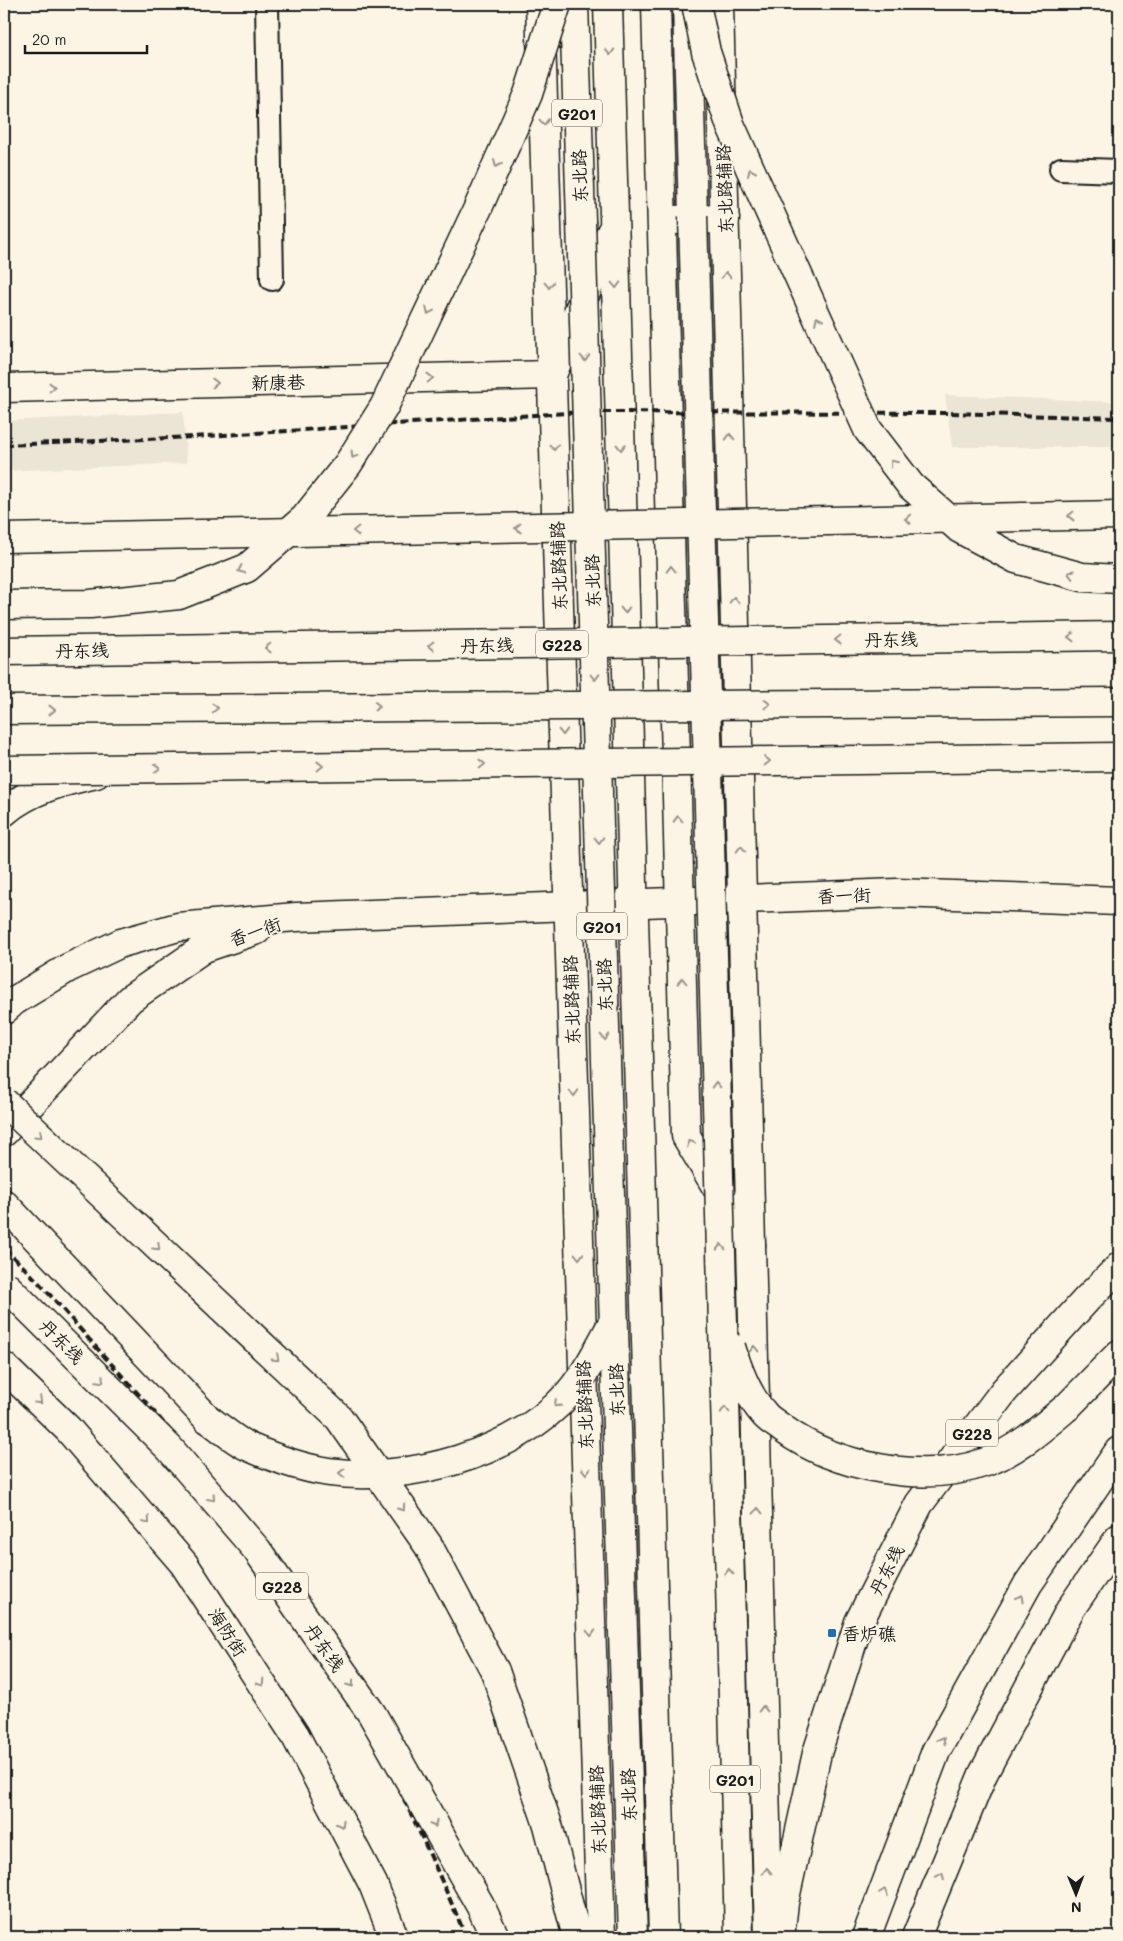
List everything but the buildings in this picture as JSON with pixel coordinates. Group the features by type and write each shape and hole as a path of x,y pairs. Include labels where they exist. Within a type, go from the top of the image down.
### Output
{"main road":[{"name":"东北路辅路","path":"540,4 601,1937"},
{"path":"4,605 90,604 178,595 247,568 305,518 348,464 384,407 477,210 528,94 557,4"},
{"name":"东北路","path":"574,4 633,1937"},
{"name":"东北路","path":"608,4 663,1937"},
{"path":"656,4 686,1136 751,1245 769,1937"},
{"name":"G201","path":"687,4 739,1937"},
{"path":"696,4 706,52 730,124 868,430 911,486 960,529 1016,559 1082,577 1119,579"},
{"name":"东北路辅路","path":"719,4 751,1245"},
{"path":"662,221 725,220"},
{"path":"552,376 614,224"},
{"name":"新康巷","path":"4,388 552,376"},
{"path":"4,538 1119,515"},
{"name":"丹东线","path":"4,652 1119,636"},
{"path":"4,710 1119,702"},
{"path":"4,770 1119,758"},
{"path":"4,812 16,801 63,782 117,768"},
{"name":"香一街","path":"4,1010 14,1001 68,968 121,943 178,927 296,917 742,898 897,894 1119,901"},
{"name":"香一街","path":"4,1132 130,999 204,948 296,917"},
{"path":"4,1102 340,1418 428,1545 495,1671 548,1825 577,1937"},
{"path":"4,1204 208,1419 247,1446 291,1464 329,1472 387,1473 438,1466 490,1449 535,1424 569,1393 594,1358 614,1320"},
{"name":"丹东线","path":"780,1937 784,1904 817,1753 863,1614 919,1504 1004,1390 1086,1299 1119,1267"},
{"name":"丹东线","path":"4,1284 170,1449 257,1550 372,1714 480,1905 495,1937"},
{"path":"723,1321 740,1375 765,1415 810,1446 845,1461 889,1470 934,1473 985,1462 1028,1439 1067,1407 1119,1354"},
{"name":"海防街","path":"4,1366 68,1429 184,1564 294,1735 372,1884 394,1937"},
{"path":"866,1937 936,1751 1028,1584 1119,1451"},
{"path":"916,1937 983,1774 1071,1608 1119,1538"}],"lane":[{"path":"267,4 272,279"},
{"path":"1061,169 1119,171"}],"shaded area":[{"path":"945,395 1119,402 1119,447 952,447"},
{"path":"183,412 187,463 4,471 4,421"}],"railway":[{"path":"4,445 193,437 582,412 950,413 1119,418"},
{"path":"4,1249 43,1287 199,1465 251,1534 283,1581 342,1680 369,1730 420,1833 466,1937"}],"place":[{"name":"香炉礁","path":"832,1633"}]}
